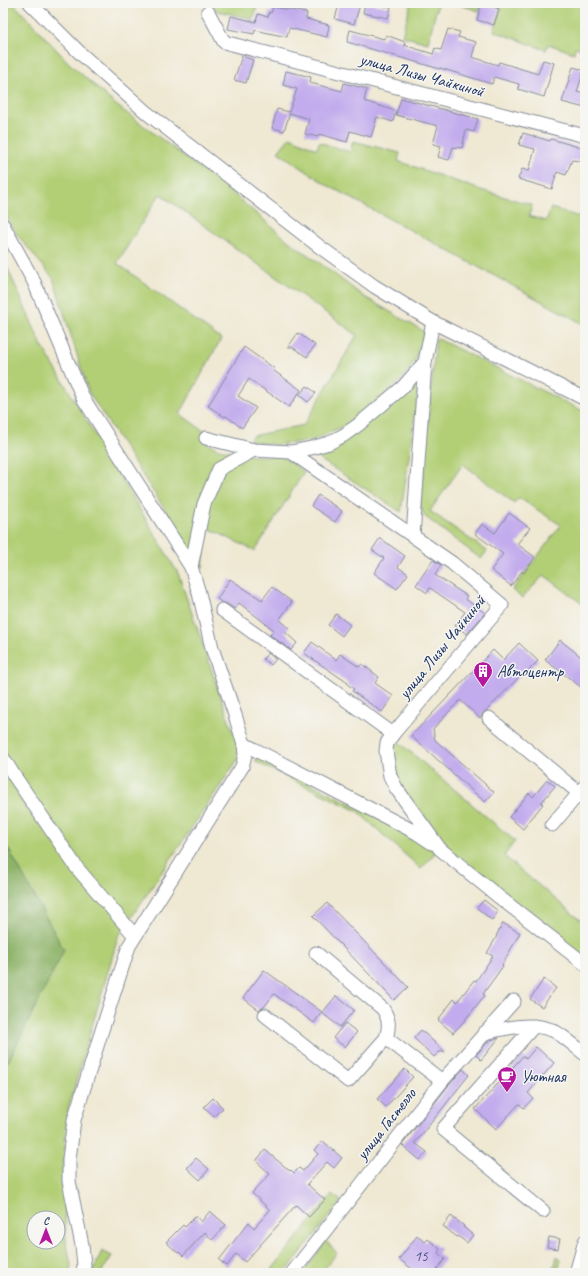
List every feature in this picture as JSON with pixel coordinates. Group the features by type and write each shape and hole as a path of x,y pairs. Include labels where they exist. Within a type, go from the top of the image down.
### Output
{"street":[{"path":"30,3 80,52 147,113 320,247 374,286 433,322 585,399"},
{"name":"улица Лизы Чайкиной","path":"208,12 224,42 585,136"},
{"path":"3,225 34,282 83,398 191,567 199,593 212,648 236,715 244,744 245,755 242,767 129,946 102,1030 74,1120 69,1159 69,1181 82,1245 84,1265 83,1273"},
{"path":"413,536 425,362 433,322"},
{"path":"206,438 254,450 291,452 329,443 358,425 403,387 425,362"},
{"path":"191,567 204,504 219,469 254,450"},
{"name":"улица Лизы Чайкиной","path":"291,452 452,562 502,605 392,734 387,743 386,751 390,776 396,788 440,849 585,964"},
{"path":"222,610 392,734"},
{"path":"489,718 583,792 552,825"},
{"path":"244,744 417,833 440,849"},
{"path":"3,758 77,868 135,936"},
{"path":"265,1015 348,1081 386,1038 389,1030 389,1022 382,1009 316,953"},
{"name":"улица Гастелло","path":"292,1273 442,1081 514,1001"},
{"path":"484,1034 516,1026 534,1026 553,1030 585,1054"},
{"path":"534,1026 443,1129 543,1211"},
{"path":"386,1038 442,1081"},
{"path":"576,1273 585,1241"}],"green space":[{"path":"3,3 13,3 69,63 116,105 225,187 291,243 363,296 425,332 414,362 401,381 351,422 312,441 275,445 250,441 252,436 304,425 357,335 160,194 117,263 221,339 180,414 208,434 203,441 219,449 255,456 282,456 304,472 255,551 206,527 203,568 89,393 53,278 13,230 3,208"},
{"path":"212,3 270,3 269,7 258,4 253,19 217,11"},
{"path":"411,3 438,3 428,43 402,36"},
{"path":"454,3 481,3 479,11"},
{"path":"487,3 585,4 585,50 575,47 574,53 548,44 546,50 494,31 501,8"},
{"path":"290,137 317,149 319,142 350,152 353,141 400,153 398,161 481,190 532,205 529,216 546,221 551,208 585,219 585,325 327,185 278,152"},
{"path":"3,258 42,346 178,573 241,755 118,937 68,1109 63,1174 65,1210 26,1210 26,1250 66,1250 66,1240 71,1265 70,1273 3,1273"},
{"path":"436,338 585,412 585,606 544,575 522,598 512,590 561,525 519,498 514,503 463,464 430,511 487,551 481,559 424,516 420,504"},
{"path":"421,373 401,512 310,453"},
{"path":"394,738 515,841 504,856 585,924 585,959 440,841 420,818 392,770 391,756"},
{"path":"256,756 407,832 436,852 421,869 357,811 256,762"},
{"path":"3,839 64,950 9,1060 3,1067"},
{"path":"332,1194 341,1201 285,1273 269,1273"},
{"path":"326,1241 337,1253 321,1273 303,1273"},
{"path":"102,1251 112,1256 101,1273 92,1273"},
{"path":"557,1256 561,1259 556,1273 544,1273 555,1265"}],"building":[{"path":"348,3 360,5 354,24 335,19 339,4 347,6"},
{"path":"365,3 391,7 388,18 363,13"},
{"path":"482,3 499,9 494,25 477,20"},
{"path":"273,7 307,13 306,19 329,25 327,37 289,28 287,37 255,30 254,34 228,29 231,16 256,22 258,14 268,17 269,12 271,13"},
{"path":"448,29 460,32 458,37 476,42 472,57 498,65 499,62 538,74 543,60 554,63 544,97 518,89 519,84 494,77 492,84 347,42 350,30 384,39 386,35 405,42 404,45 433,54 435,48 441,50"},
{"path":"242,56 253,60 246,83 234,80"},
{"path":"573,67 584,70 577,92 585,94 585,108 562,102"},
{"path":"286,71 311,77 310,83 342,91 344,83 367,89 364,101 396,111 393,122 377,117 371,137 350,131 347,142 319,134 318,137 305,134 309,119 290,113 284,131 272,128 277,109 289,112 297,89 283,85"},
{"path":"401,98 478,119 474,132 466,130 462,148 453,147 449,160 438,157 441,146 433,144 438,126 396,115"},
{"path":"523,133 585,149 585,162 572,160 566,175 557,172 552,189 518,179 522,169 529,171 535,149 519,145"},
{"path":"298,333 315,345 307,357 292,347 288,347"},
{"path":"244,347 301,390 289,407 249,379 238,396 256,408 242,428 226,416 225,417 208,406"},
{"path":"307,386 316,393 308,402 299,395"},
{"path":"318,495 342,511 335,522 311,506"},
{"path":"509,513 530,528 517,544 535,557 524,573 522,571 511,586 491,570 503,554 475,534 482,524 495,533"},
{"path":"380,538 405,556 398,567 408,574 397,589 374,573 384,558 372,550"},
{"path":"433,560 441,565 435,575 467,596 465,599 485,613 467,634 455,626 465,612 430,588 427,593 416,585"},
{"path":"230,579 262,600 272,587 292,602 279,620 289,628 285,632 297,643 291,650 270,635 274,630 239,603 235,609 217,599"},
{"path":"336,614 350,625 342,636 328,625"},
{"path":"560,640 585,660 585,690 545,660"},
{"path":"312,642 336,660 340,654 359,667 362,664 379,677 375,683 393,696 382,712 352,691 354,689 347,684 348,683 304,653"},
{"name":"Автоцентр","path":"519,643 538,661 523,676 522,674 483,713 480,718 460,700 433,729 435,740 494,792 485,802 411,736 493,650 503,660"},
{"path":"268,653 276,659 271,665 263,659"},
{"path":"547,780 555,786 523,829 509,817 529,793 533,797"},
{"path":"484,900 498,911 492,920 477,908"},
{"path":"327,903 408,987 394,1000 313,916"},
{"path":"503,923 520,933 502,965 503,966 483,994 485,995 453,1033 438,1020 454,999 457,1002 474,980 476,981 493,956 487,953"},
{"path":"264,970 322,1012 314,1023 274,994 264,1007 259,1010 243,998"},
{"path":"544,979 556,988 542,1007 530,999"},
{"path":"336,996 354,1010 340,1027 322,1013"},
{"path":"345,1023 357,1032 345,1047 333,1038"},
{"path":"421,1030 445,1052 439,1052 434,1057 414,1038"},
{"path":"499,1038 481,1060 476,1055 490,1040"},
{"path":"536,1047 554,1063 528,1093 533,1098 524,1108 519,1104 496,1129 475,1109 523,1056 526,1059"},
{"path":"405,1069 413,1077 386,1107 377,1099"},
{"path":"463,1069 469,1075 415,1143 427,1152 420,1160 402,1145"},
{"path":"213,1098 223,1108 214,1116 204,1107"},
{"path":"323,1141 342,1158 334,1168 327,1162 307,1184 325,1200 309,1217 296,1205 245,1262 236,1254 227,1266 219,1260 249,1222 254,1228 270,1210 252,1193 270,1174 256,1161 265,1150 294,1173 299,1168 303,1171 318,1154 314,1150"},
{"path":"196,1158 209,1169 200,1180 187,1168"},
{"path":"210,1211 226,1225 212,1240 205,1232 183,1256 166,1242 183,1225 185,1227 196,1216 201,1222"},
{"path":"451,1216 473,1235 467,1243 443,1226"},
{"path":"417,1236 425,1242 428,1239 440,1249 438,1253 445,1259 434,1273 417,1273 399,1259"},
{"path":"549,1237 560,1239 558,1249 547,1247"}],"place":[{"name":"Автоцентр","path":"483,688"},
{"name":"Уютная","path":"507,1093"}]}
